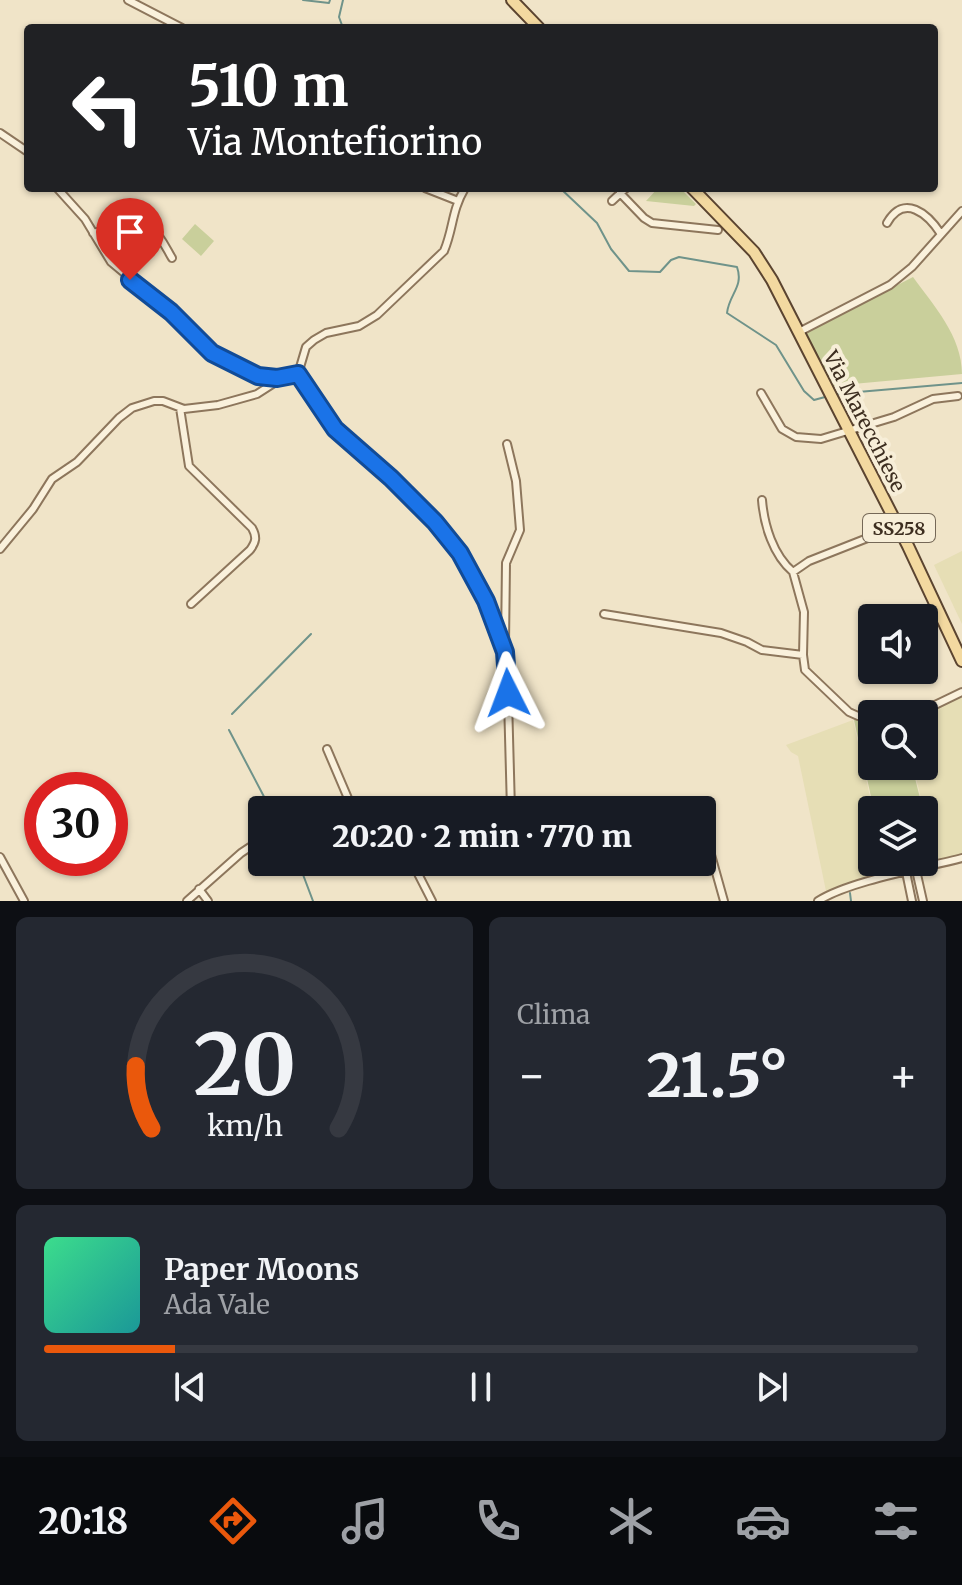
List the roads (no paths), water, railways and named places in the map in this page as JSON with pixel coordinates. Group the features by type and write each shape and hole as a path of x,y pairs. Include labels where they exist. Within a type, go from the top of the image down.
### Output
{"main road":[{"path":"512,0 535,24"},
{"name":"Via Marecchiese","path":"696,192 754,252 772,280 898,526 962,661"}],"street":[{"path":"128,0 174,24"},
{"path":"0,133 24,149"},
{"path":"61,192 85,219 111,262 171,312 212,353 258,376 298,374"},
{"path":"435,192 458,201"},
{"path":"298,374 306,347 314,340 326,333 359,326 377,315 444,251 463,192"},
{"path":"612,201 621,192"},
{"path":"624,192 644,218 652,223 718,230"},
{"path":"887,223 894,211 912,209 926,215 941,234"},
{"path":"799,332 890,285 912,267 962,211"},
{"path":"93,233 125,227 150,228 156,231 172,258"},
{"path":"298,374 335,429 391,478 448,537 479,586 505,652"},
{"path":"0,549 33,509 52,479 77,462 132,408 163,401 180,408 195,409 257,394 285,376"},
{"path":"761,393 777,425 789,434 821,439 894,417 933,399 958,396"},
{"path":"180,408 189,466 256,535 250,550 191,604"},
{"path":"507,444 516,481 520,523 518,537 506,563 505,652 510,796"},
{"path":"762,500 767,530 779,554 793,572 804,612 805,670 849,712 858,716"},
{"path":"793,572 809,561 898,526"},
{"path":"604,614 721,633 762,650 803,655"},
{"path":"938,704 962,692"},
{"path":"327,749 347,796"},
{"path":"187,901 248,848"},
{"path":"0,857 24,901"},
{"path":"938,864 962,858"},
{"path":"716,872 724,901"},
{"path":"419,876 432,901"},
{"path":"818,901 828,895 892,876"},
{"path":"907,876 912,901"},
{"path":"917,876 923,901"},
{"path":"199,889 208,901"}],"waterway":[{"path":"303,0 329,3 330,0"},
{"path":"342,24 339,17 343,0"},
{"path":"564,192 597,223 611,249 629,271 660,272 671,260 679,257 737,267 739,280 727,313 776,345 804,391 814,400 825,397"},
{"path":"835,394 962,383"},
{"path":"232,714 311,634"},
{"path":"229,730 264,796"},
{"path":"304,876 313,901"},
{"path":"850,893 851,901"}]}
